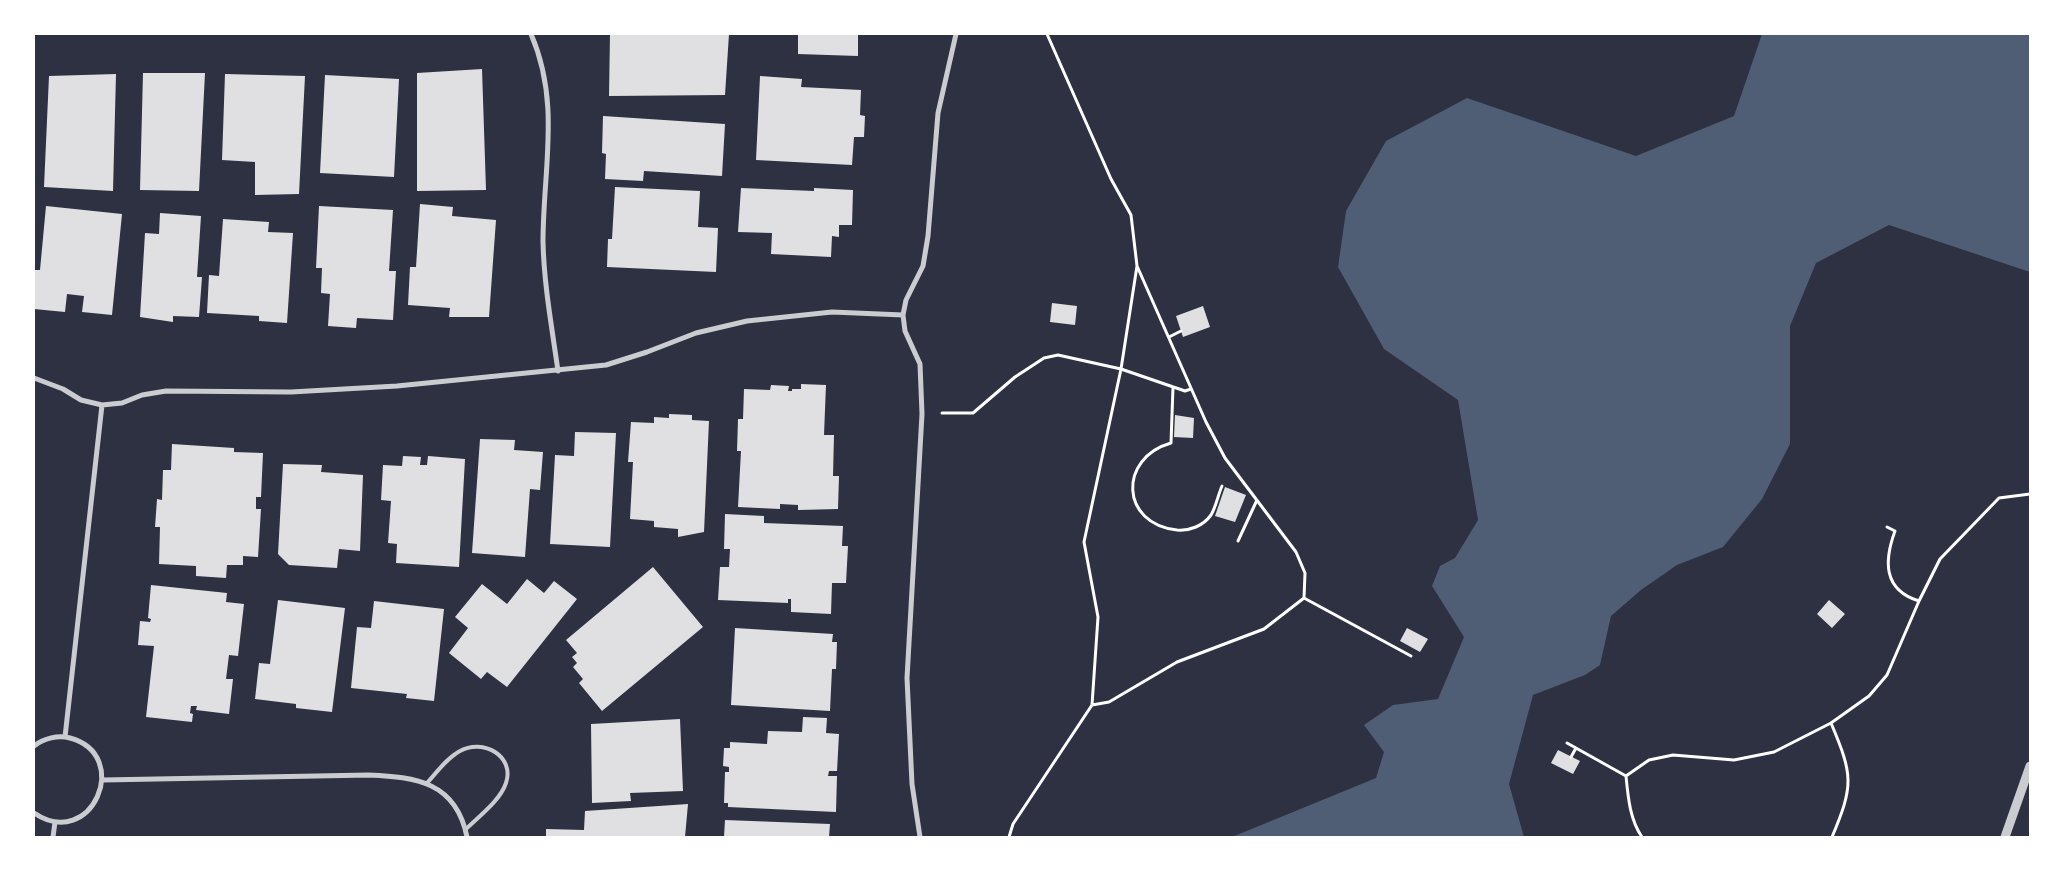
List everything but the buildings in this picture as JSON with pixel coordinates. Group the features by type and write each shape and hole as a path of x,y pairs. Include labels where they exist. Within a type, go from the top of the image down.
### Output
{"street":[{"path":"531,34 546,78 549,128 543,239 544,270 558,371"},
{"path":"920,837 911,765 908,678 922,414 920,364 905,331 903,315 906,300 923,266 928,236 938,113 956,34"},
{"path":"34,378 63,389 81,400 102,405 122,404 142,395 166,391 291,392 398,386 558,371 606,364 647,352 696,333 747,321 832,312 903,315"},
{"path":"64,737 102,405"},
{"path":"34,746 52,738 64,737 77,740 87,746 95,756 103,780 100,794 93,806 76,818 55,822 42,819 34,813"},
{"path":"2005,837 2030,766"},
{"path":"103,780 404,776 427,783 446,796 459,815 467,837"},
{"path":"53,837 55,822"}],"lane":[{"path":"427,783 452,757 461,750 471,746 492,749 502,756 508,774 506,785 492,803 465,830"}],"path":[{"path":"1009,837 1013,824 1092,705 1098,617 1084,542 1121,369 1137,266 1131,215 1111,179 1046,34"},
{"path":"1092,705 1109,702 1177,662 1264,629 1304,598 1305,573 1299,559 1225,458 1137,266"},
{"path":"1169,337 1181,331"},
{"path":"922,414 973,413 1015,376 1044,358 1058,355 1121,369 1185,391 1192,389"},
{"path":"1173,387 1171,444 1157,447 1147,454 1139,465 1133,485 1137,506 1149,521 1158,526 1182,530 1194,528 1202,525 1211,515 1222,486"},
{"path":"1626,776 1649,760 1673,755 1734,760 1774,752 1831,723 1869,696 1887,675 1919,600 1940,560 1999,498 2030,494"},
{"path":"1238,541 1257,500"},
{"path":"1888,527 1895,531 1888,550 1889,570 1894,586 1906,597 1919,600"},
{"path":"1304,598 1411,656"},
{"path":"1831,723 1849,772 1848,794 1832,837"},
{"path":"1567,744 1626,776"},
{"path":"1572,757 1576,748"},
{"path":"1626,776 1629,803 1637,830 1642,837"}],"water":[{"path":"1762,34 2030,34 2030,272 1889,225 1816,263 1790,326 1790,444 1762,499 1723,547 1677,565 1641,590 1611,616 1600,665 1585,675 1533,695 1509,784 1524,837 1232,837 1376,778 1384,752 1364,725 1393,705 1438,699 1464,637 1432,586 1440,566 1455,558 1478,520 1458,400 1384,349 1338,267 1346,211 1386,141 1467,98 1636,156 1734,116"}]}
